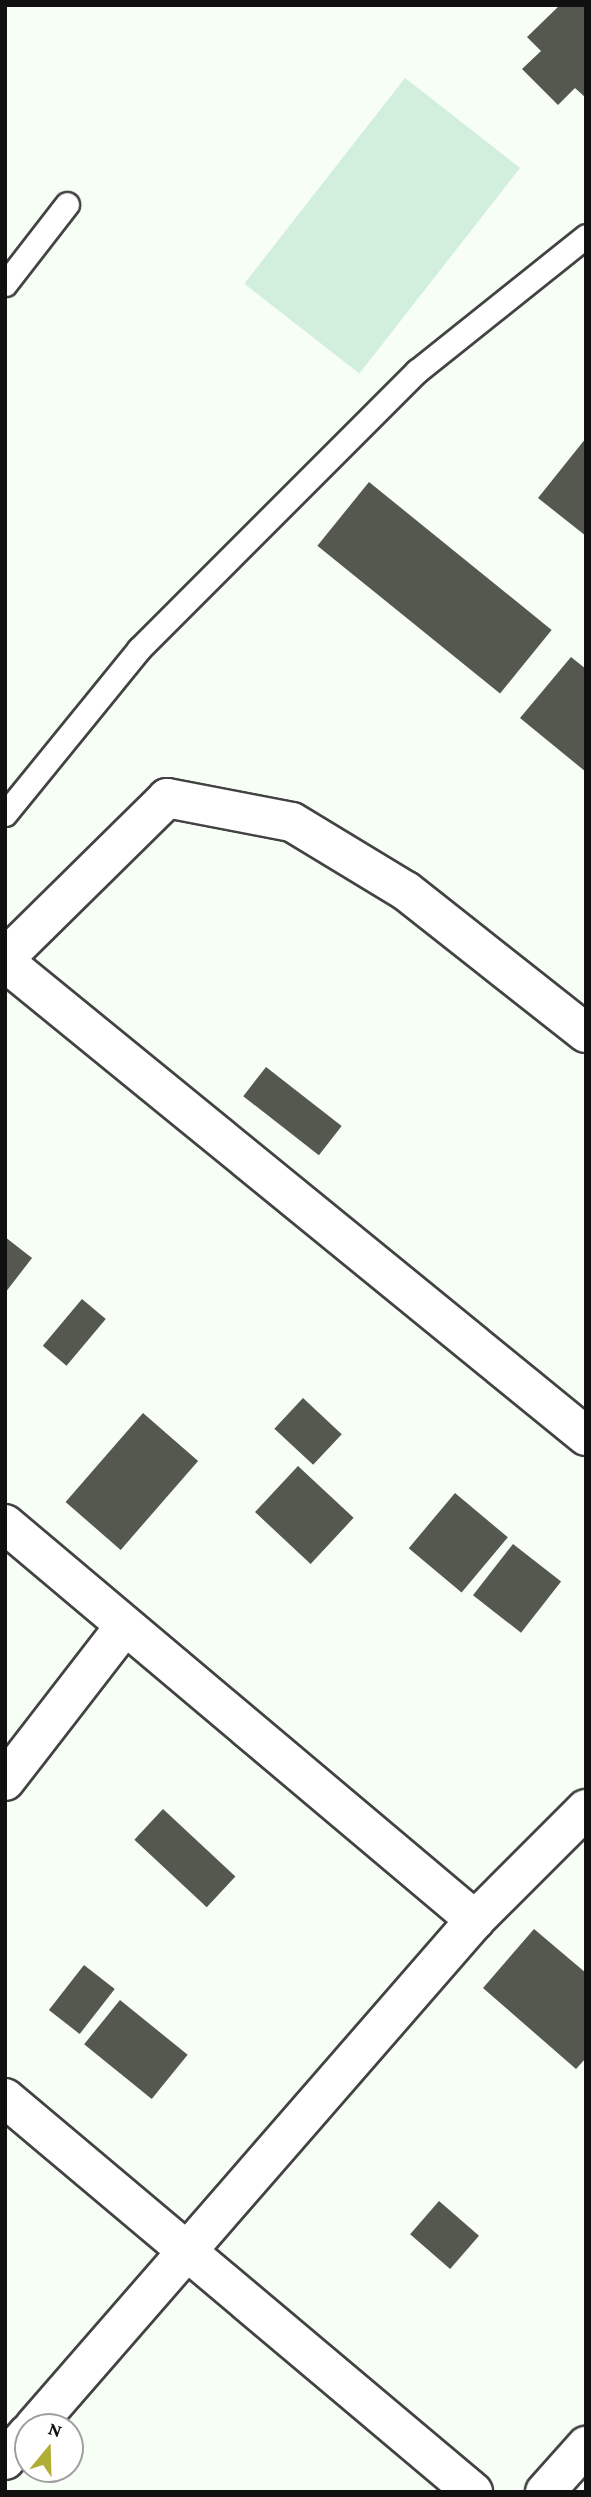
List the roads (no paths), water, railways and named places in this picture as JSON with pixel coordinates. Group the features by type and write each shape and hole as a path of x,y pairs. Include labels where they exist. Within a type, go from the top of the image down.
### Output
{"street":[{"path":"586,1033 406,891 292,822 167,798 5,960 586,1436"},
{"path":"5,1524 475,1920"},
{"path":"5,1781 125,1626"},
{"path":"46,2413 475,1920 586,1809"},
{"path":"5,2098 472,2492"},
{"path":"545,2492 586,2446"}],"lane":[{"path":"5,284 67,204"},
{"path":"5,814 139,649 407,381 586,236"}]}
